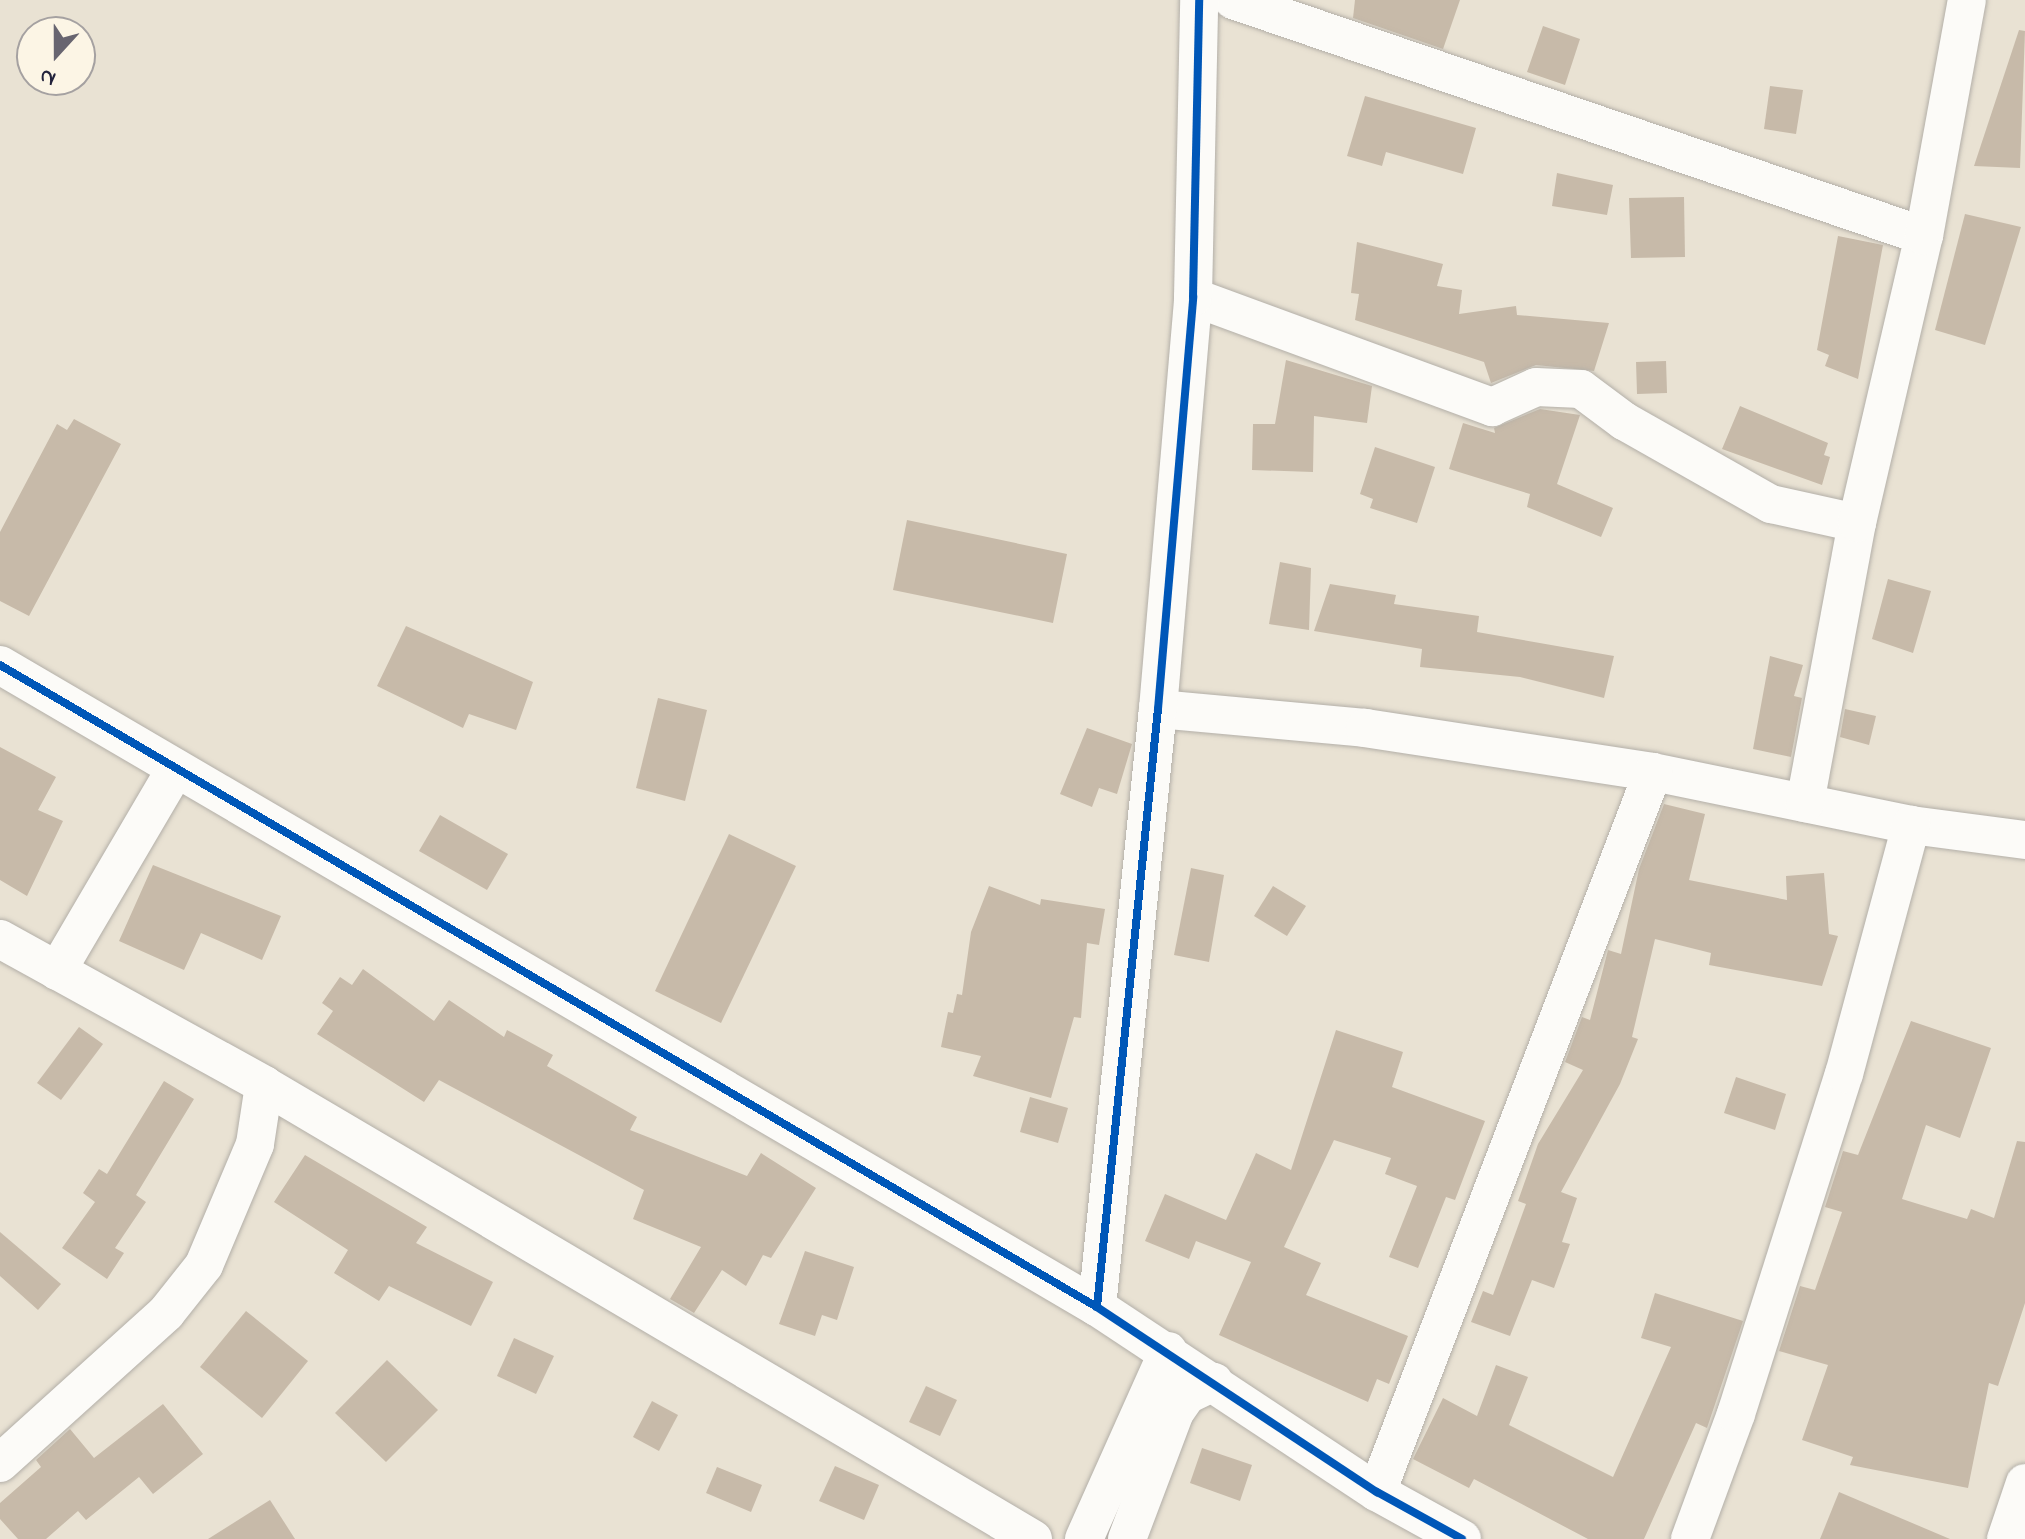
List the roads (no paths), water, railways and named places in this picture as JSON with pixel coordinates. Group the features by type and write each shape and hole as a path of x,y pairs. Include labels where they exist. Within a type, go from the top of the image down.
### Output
{"street":[{"path":"1097,1307 1158,709 1193,297 1199,0"},
{"path":"1233,0 1924,236"},
{"path":"1805,803 1857,523 1924,236 1967,0"},
{"path":"1193,297 1492,407 1536,387 1581,389 1624,421 1771,504 1857,523"},
{"path":"0,665 1097,1307 1168,1351 1377,1492 1458,1538"},
{"path":"1158,709 1365,728 1653,772 1911,825 2025,840"},
{"path":"57,971 176,768"},
{"path":"1377,1492 1653,772"},
{"path":"1690,1539 1736,1414 1844,1074 1911,825"},
{"path":"0,939 264,1085 1033,1539"},
{"path":"0,1463 166,1313 204,1265 255,1144 264,1085"},
{"path":"1168,1351 1164,1387 1175,1412"},
{"path":"1084,1539 1168,1351"},
{"path":"1127,1539 1175,1412 1187,1395 1214,1382"},
{"path":"2006,1539 2025,1483"}]}
